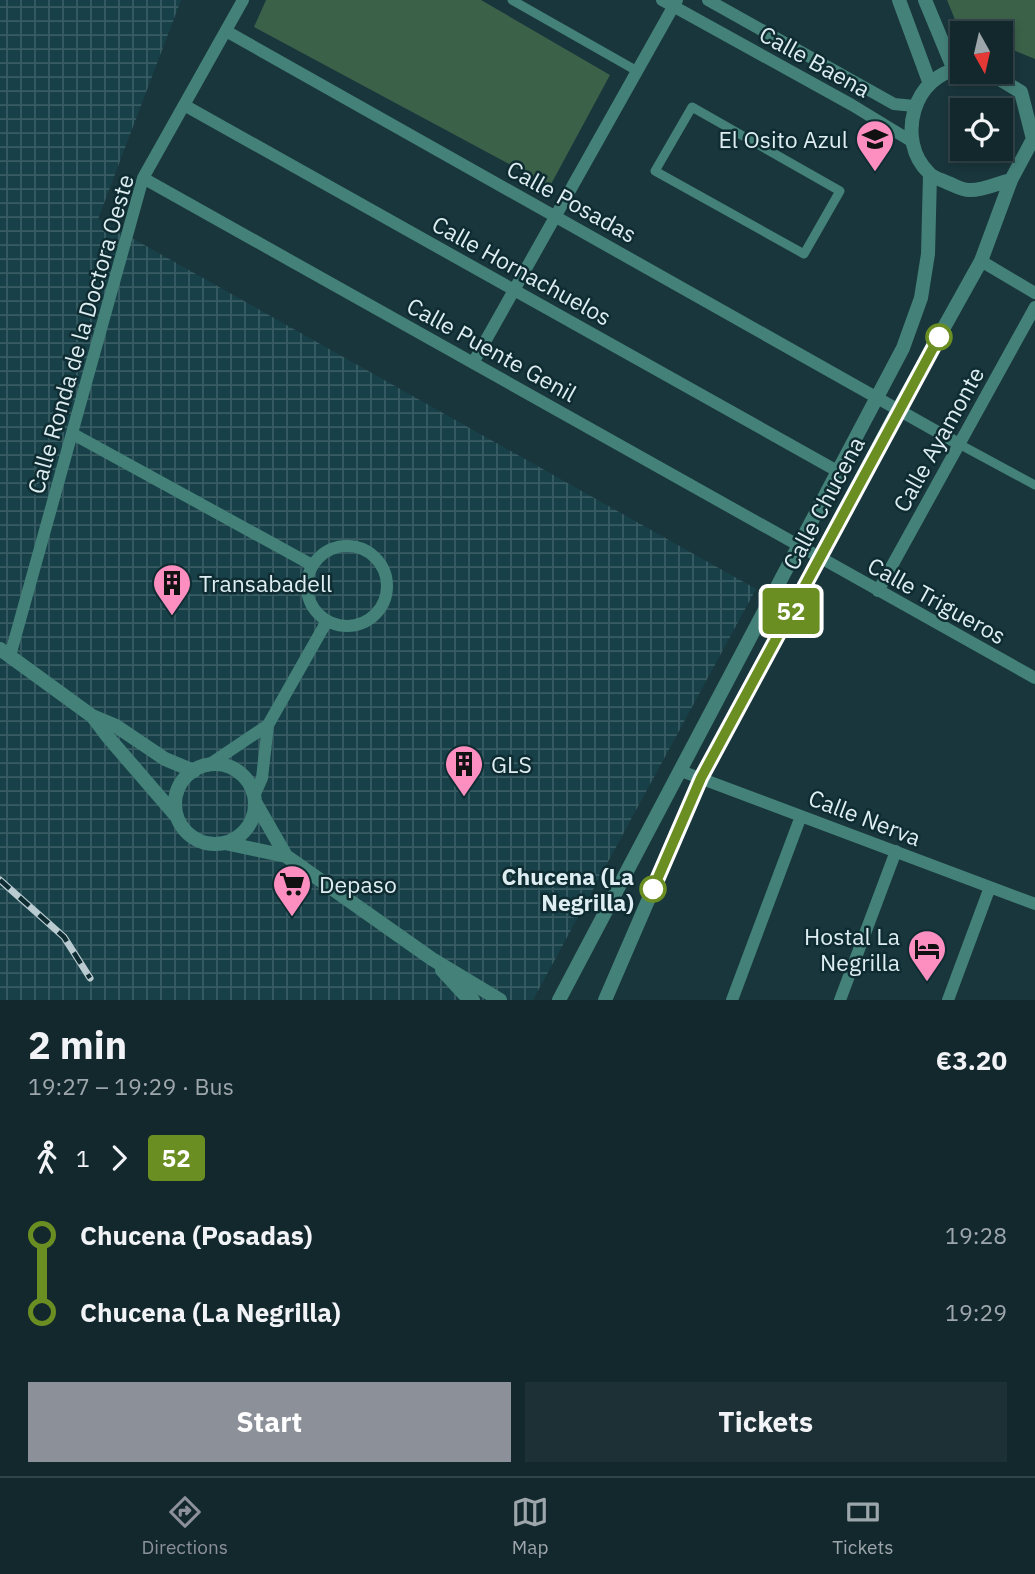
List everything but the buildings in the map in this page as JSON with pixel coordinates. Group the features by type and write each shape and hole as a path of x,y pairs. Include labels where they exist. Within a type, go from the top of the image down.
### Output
{"street":[{"name":"Calle Ronda de la Doctora Oeste","path":"5,653 73,434 144,178 243,0"},
{"path":"512,0 636,71"},
{"name":"Calle Baena","path":"708,0 894,104 914,106"},
{"path":"899,0 930,83"},
{"path":"925,0 950,53"},
{"path":"473,363 636,71 670,2"},
{"name":"Calle Baena","path":"670,2 911,141"},
{"name":"Calle Posadas","path":"226,31 899,408 958,444"},
{"path":"950,74 930,83 914,106 911,141 913,150 930,174 968,191 1011,180"},
{"path":"1008,84 1021,92 1034,139"},
{"name":"Calle Hornachuelos","path":"184,105 839,472"},
{"path":"692,107 840,191 804,254 655,171 692,107"},
{"name":"Calle Chucena","path":"605,1000 701,778 981,261 1011,180 1034,139"},
{"name":"Calle Chucena","path":"559,1000 904,348 922,298 928,254 930,174"},
{"name":"Calle Puente Genil","path":"144,178 819,558"},
{"path":"981,261 1035,293"},
{"name":"Calle Ayamonte","path":"878,591 1035,307"},
{"path":"73,434 312,565"},
{"path":"958,444 1035,485"},
{"path":"333,548 360,548 372,555 384,573 386,596 381,606 363,623 351,626 327,621 317,613 310,602 307,577 312,565 321,555 333,548"},
{"name":"Calle Trigueros","path":"819,558 1035,678"},
{"path":"225,843 246,830 252,818 254,799 262,778 268,725 327,621"},
{"path":"5,653 92,716 116,726 165,759 201,768 223,766 237,771 247,781 286,856"},
{"path":"92,716 194,838 286,856 432,959 500,1000"},
{"path":"178,818 175,803 183,781 268,725"},
{"name":"Calle Nerva","path":"681,771 1035,904"},
{"path":"732,1000 801,816"},
{"path":"840,1000 897,851"},
{"path":"948,1000 990,887"},
{"path":"432,959 464,994 473,1000"}],"shaded area":[{"path":"0,0 181,0 98,219 756,589 533,1000 0,1000"}],"green space":[{"path":"266,0 481,0 610,75 550,186 254,27"},
{"path":"947,0 1035,0 1035,59 1013,50 1013,21 956,21"}],"railway":[{"path":"0,880 64,937 90,978"}],"bus line":[{"name":"52","path":"653,889 701,778 939,337"}],"place":[{"name":"El Osito Azul","path":"875,173"},
{"name":"Transabadell","path":"172,617"},
{"name":"GLS","path":"464,798"},
{"name":"Chucena (La Negrilla)","path":"653,889"},
{"name":"Depaso","path":"292,918"},
{"name":"Hostal La Negrilla","path":"927,983"}]}
